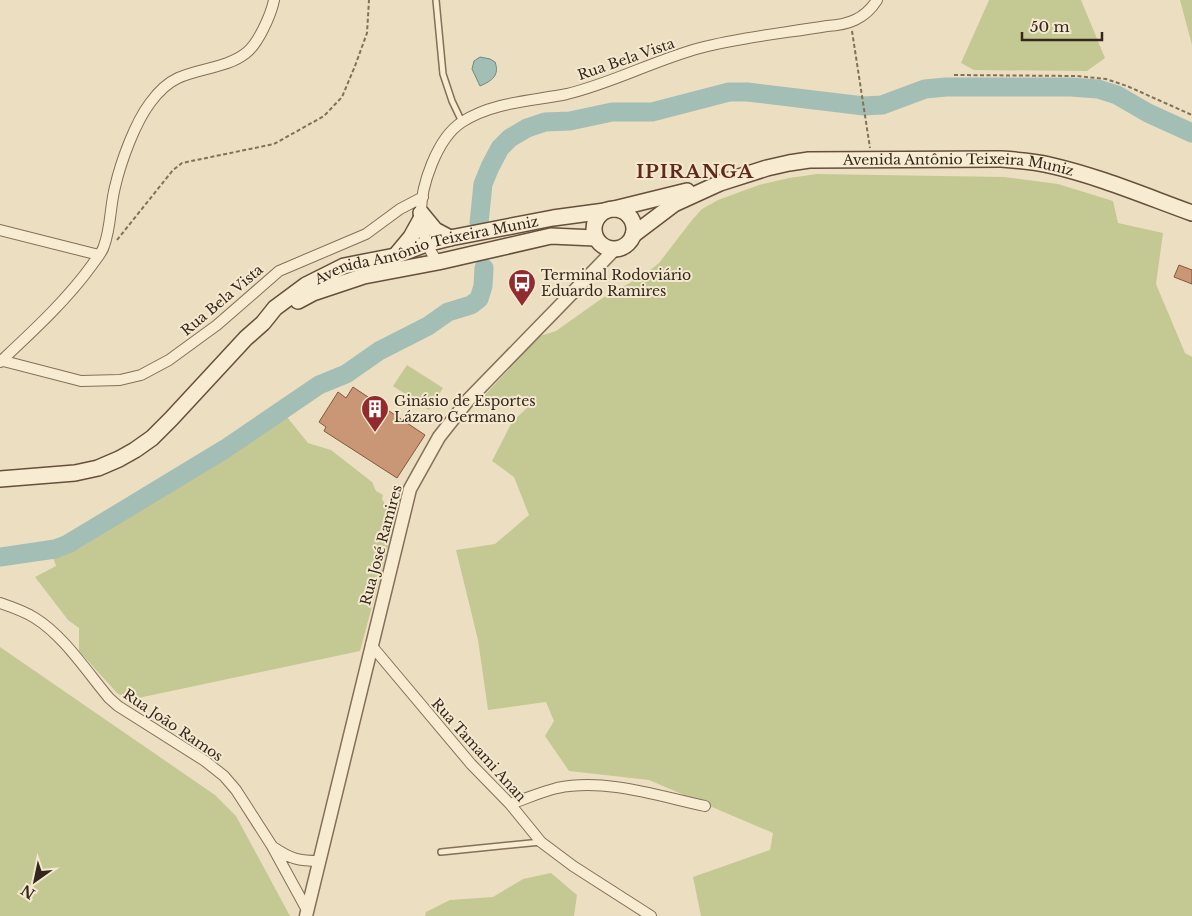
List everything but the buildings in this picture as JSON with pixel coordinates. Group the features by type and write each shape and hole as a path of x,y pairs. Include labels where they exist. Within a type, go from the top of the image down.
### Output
{"main road":[{"name":"Avenida Antônio Teixeira Muniz","path":"0,479 75,473 98,468 119,459 152,438 288,296 325,274 344,266 395,256 426,244 450,238 553,218 610,210 720,183 759,170 809,160 1000,159 1048,164 1192,213"},
{"name":"Avenida Antônio Teixeira Muniz","path":"262,323 313,293 346,280 438,262 551,236 595,238 604,248 614,250 624,246 633,235 674,204 720,183"},
{"path":"595,238 594,223 598,216 610,210 621,211 632,220 633,235"},
{"path":"395,256 411,237 421,216 435,230 450,238"}],"street":[{"path":"0,361 49,314 83,277 101,252 108,236 115,187 134,132 149,104 161,89 178,78 229,62 247,53 272,12 274,0"},
{"name":"Rua Bela Vista","path":"426,244 421,216 423,197 431,169 440,146 451,131 462,122 480,113 510,104 568,94 698,49 851,22 862,17 877,0"},
{"name":"Rua Bela Vista","path":"0,361 81,381 101,382 120,380 142,374 169,360 217,325 279,270 366,234 400,209 423,197"},
{"path":"0,230 101,252"},
{"path":"426,244 438,262"},
{"name":"Rua José Ramires","path":"306,913 410,489 439,437 469,400 614,250"},
{"name":"Rua João Ramos","path":"0,603 17,608 36,619 60,639 109,698 118,706 205,761 224,776 236,790 272,846 306,913"},
{"name":"Rua Tamami Anan","path":"371,645 471,764 510,804 541,842 573,866 651,916"},
{"path":"510,804 557,788 601,786 705,806"},
{"name":"Rua João Ramos","path":"272,846 293,859 320,861"}],"lane":[{"path":"436,0 443,74 452,101 462,122"},
{"path":"441,852 541,842"}],"path":[{"path":"101,252 110,248 173,170 182,163 274,144 324,116 342,97 355,66 367,33 369,0"},
{"path":"851,22 872,160"},
{"path":"954,75 1078,76 1106,79 1127,86 1192,115"}],"green space":[{"path":"989,0 1081,0 1105,58 1087,71 974,70 961,63"},
{"path":"1180,0 1192,0 1192,45"},
{"path":"817,174 1004,177 1058,184 1113,201 1118,223 1163,233 1156,284 1185,353 1192,357 1192,916 701,916 693,877 770,850 773,833 649,780 569,771 545,736 554,721 546,702 488,710 478,640 456,550 495,544 529,515 514,477 492,461 512,422 529,406 483,397 540,336 556,331 601,299 644,275 659,263 702,209 718,200 759,185"},
{"path":"407,365 443,388 429,410 393,386"},
{"path":"287,417 308,443 331,450 372,482 376,491 383,495 382,499 395,521 360,651 129,700 117,693 79,651 79,628 68,620 35,577 56,566 53,557 80,548"},
{"path":"0,647 215,795 236,816 290,916 0,916"},
{"path":"551,873 577,895 574,916 425,916 426,912 450,900 493,897 523,879"}],"water":[{"path":"480,57 495,62 496,74 491,80 480,86 472,69 474,61"}],"waterway":[{"path":"479,223 483,184 490,167 500,148 510,138 527,128 545,122 570,121 612,112 652,112 729,92 747,92 864,106 882,105 925,89 946,87 1071,87 1098,89 1117,95 1148,113 1192,133"},
{"path":"0,557 55,549 68,544 225,449 319,385 346,374 379,351 428,326 448,312 471,305 479,299 483,286 484,268"}],"place":[{"name":"Terminal Rodoviário Eduardo Ramires","path":"522,307"},
{"name":"Ginásio de Esportes Lázaro Germano","path":"375,433"}],"district":[{"name":"IPIRANGA","path":"695,171"}]}
